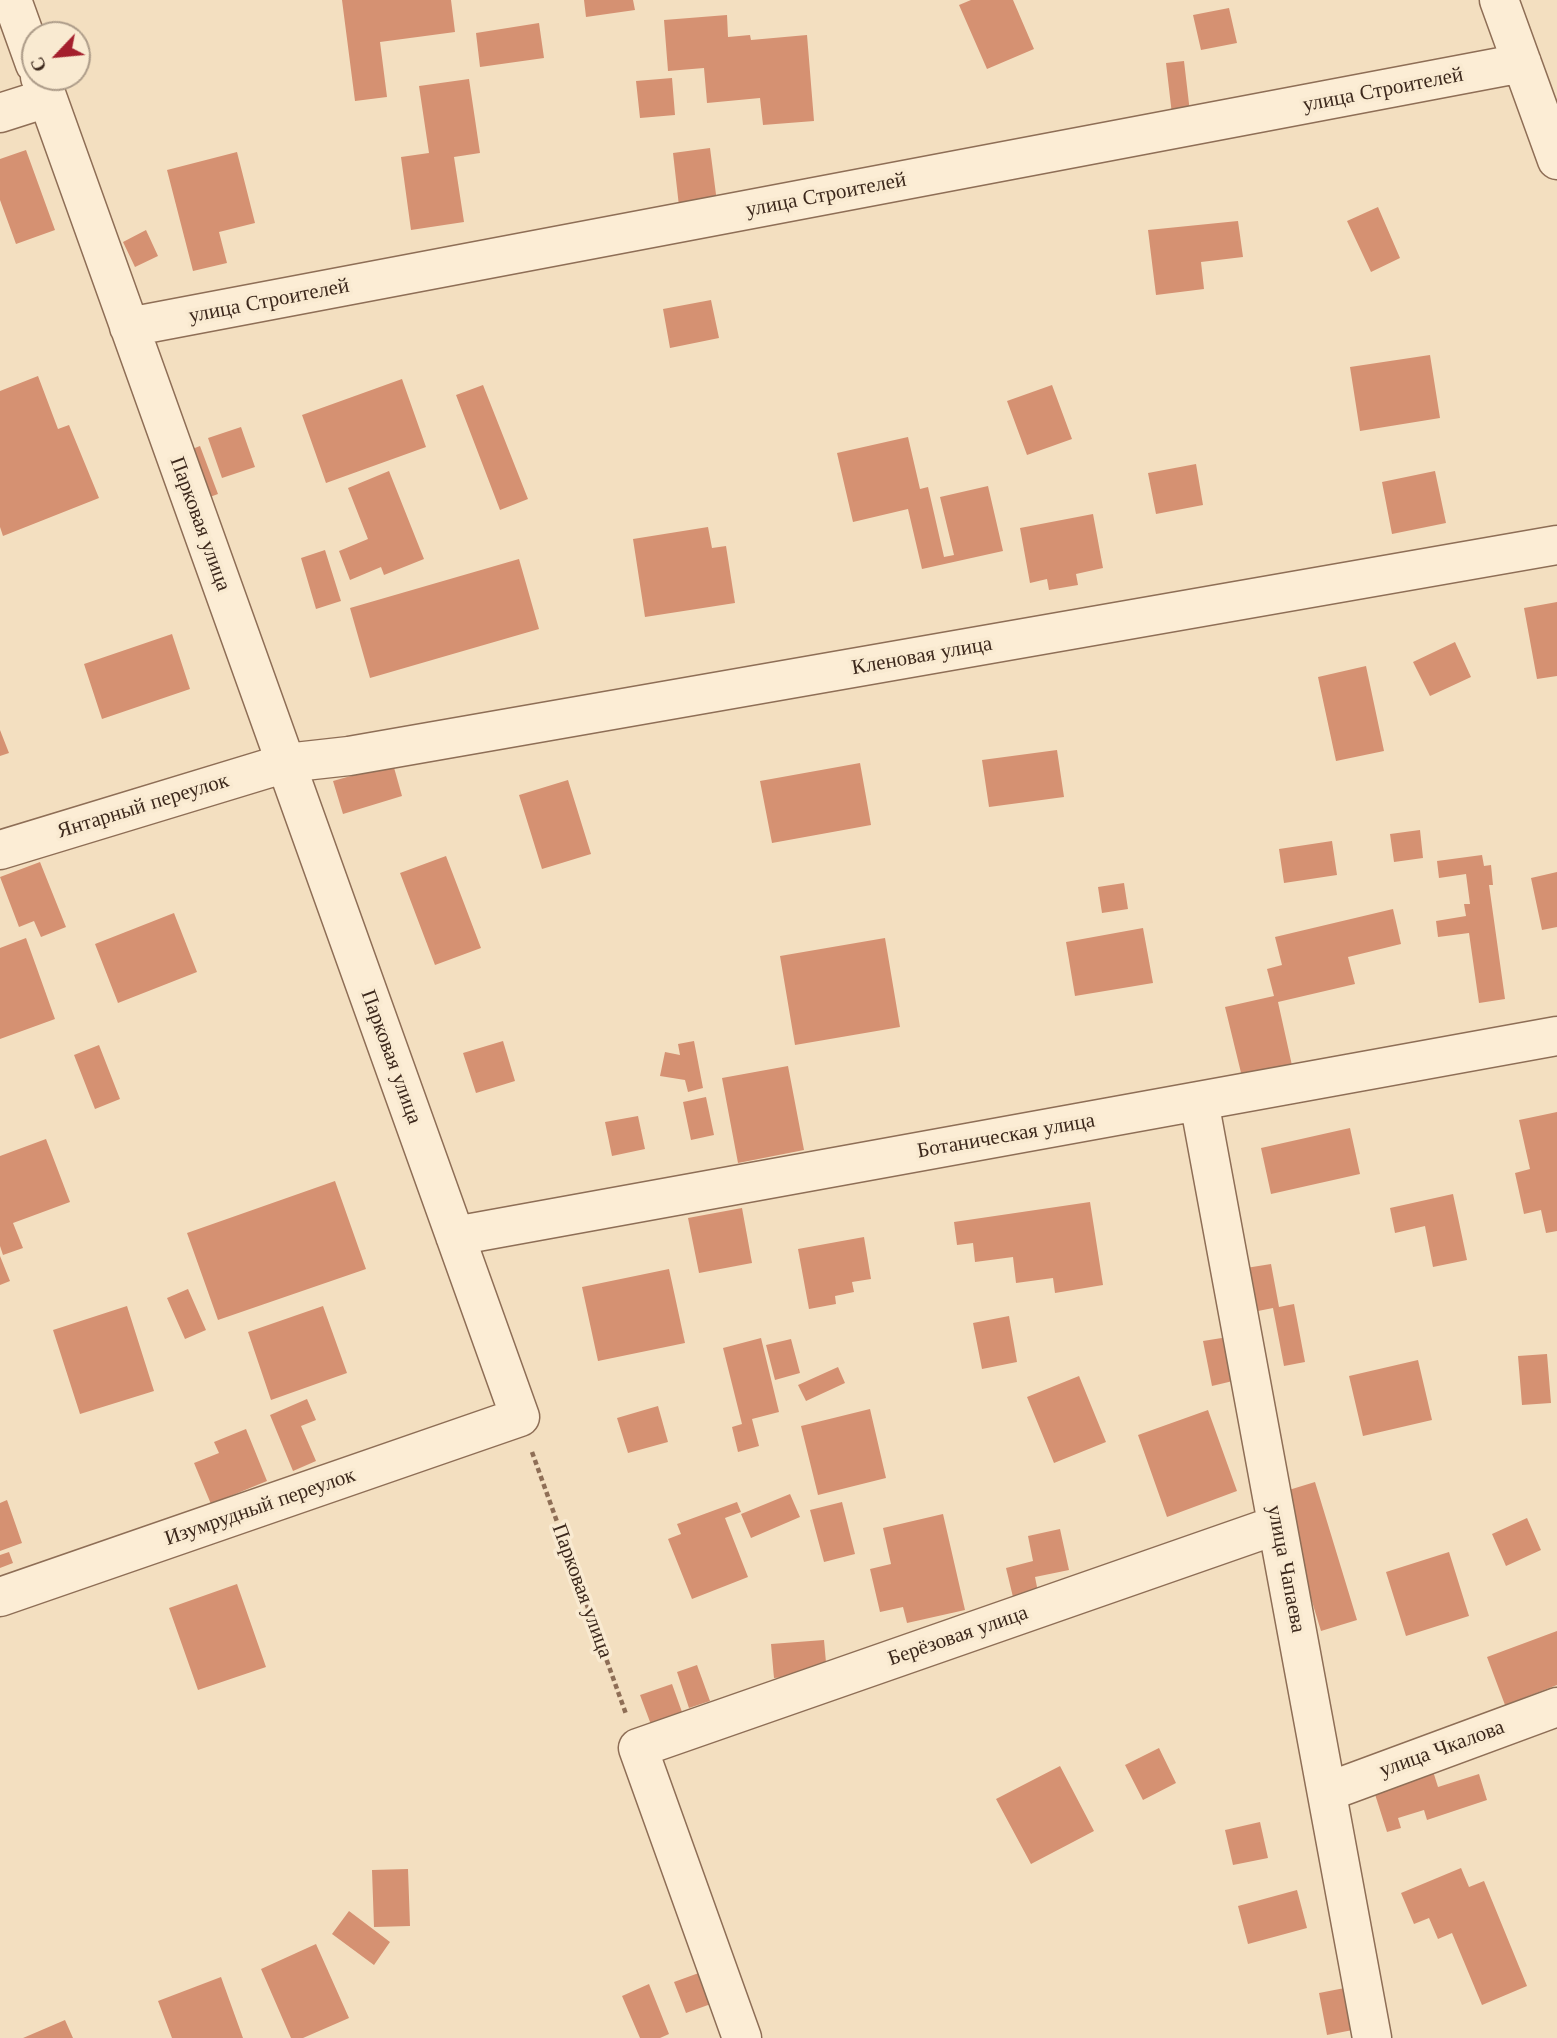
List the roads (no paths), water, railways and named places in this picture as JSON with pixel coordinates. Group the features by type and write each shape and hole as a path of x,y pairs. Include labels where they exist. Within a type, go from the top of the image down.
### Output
{"street":[{"name":"Парковая улица","path":"12,0 21,25"},
{"path":"1499,0 1557,160"},
{"name":"улица Строителей","path":"129,327 1522,63"},
{"path":"0,113 27,91"},
{"name":"Парковая улица","path":"45,91 520,1417"},
{"name":"Кленовая улица","path":"286,763 363,754 1557,545"},
{"name":"Янтарный переулок","path":"0,850 286,763"},
{"name":"Ботаническая улица","path":"455,1236 1557,1037"},
{"name":"улица Чапаева","path":"1199,1101 1372,2038"},
{"name":"Изумрудный переулок","path":"0,1597 520,1417"},
{"name":"Берёзовая улица","path":"741,2038 638,1748 1277,1525"},
{"name":"улица Чкалова","path":"1327,1792 1557,1707"}]}
